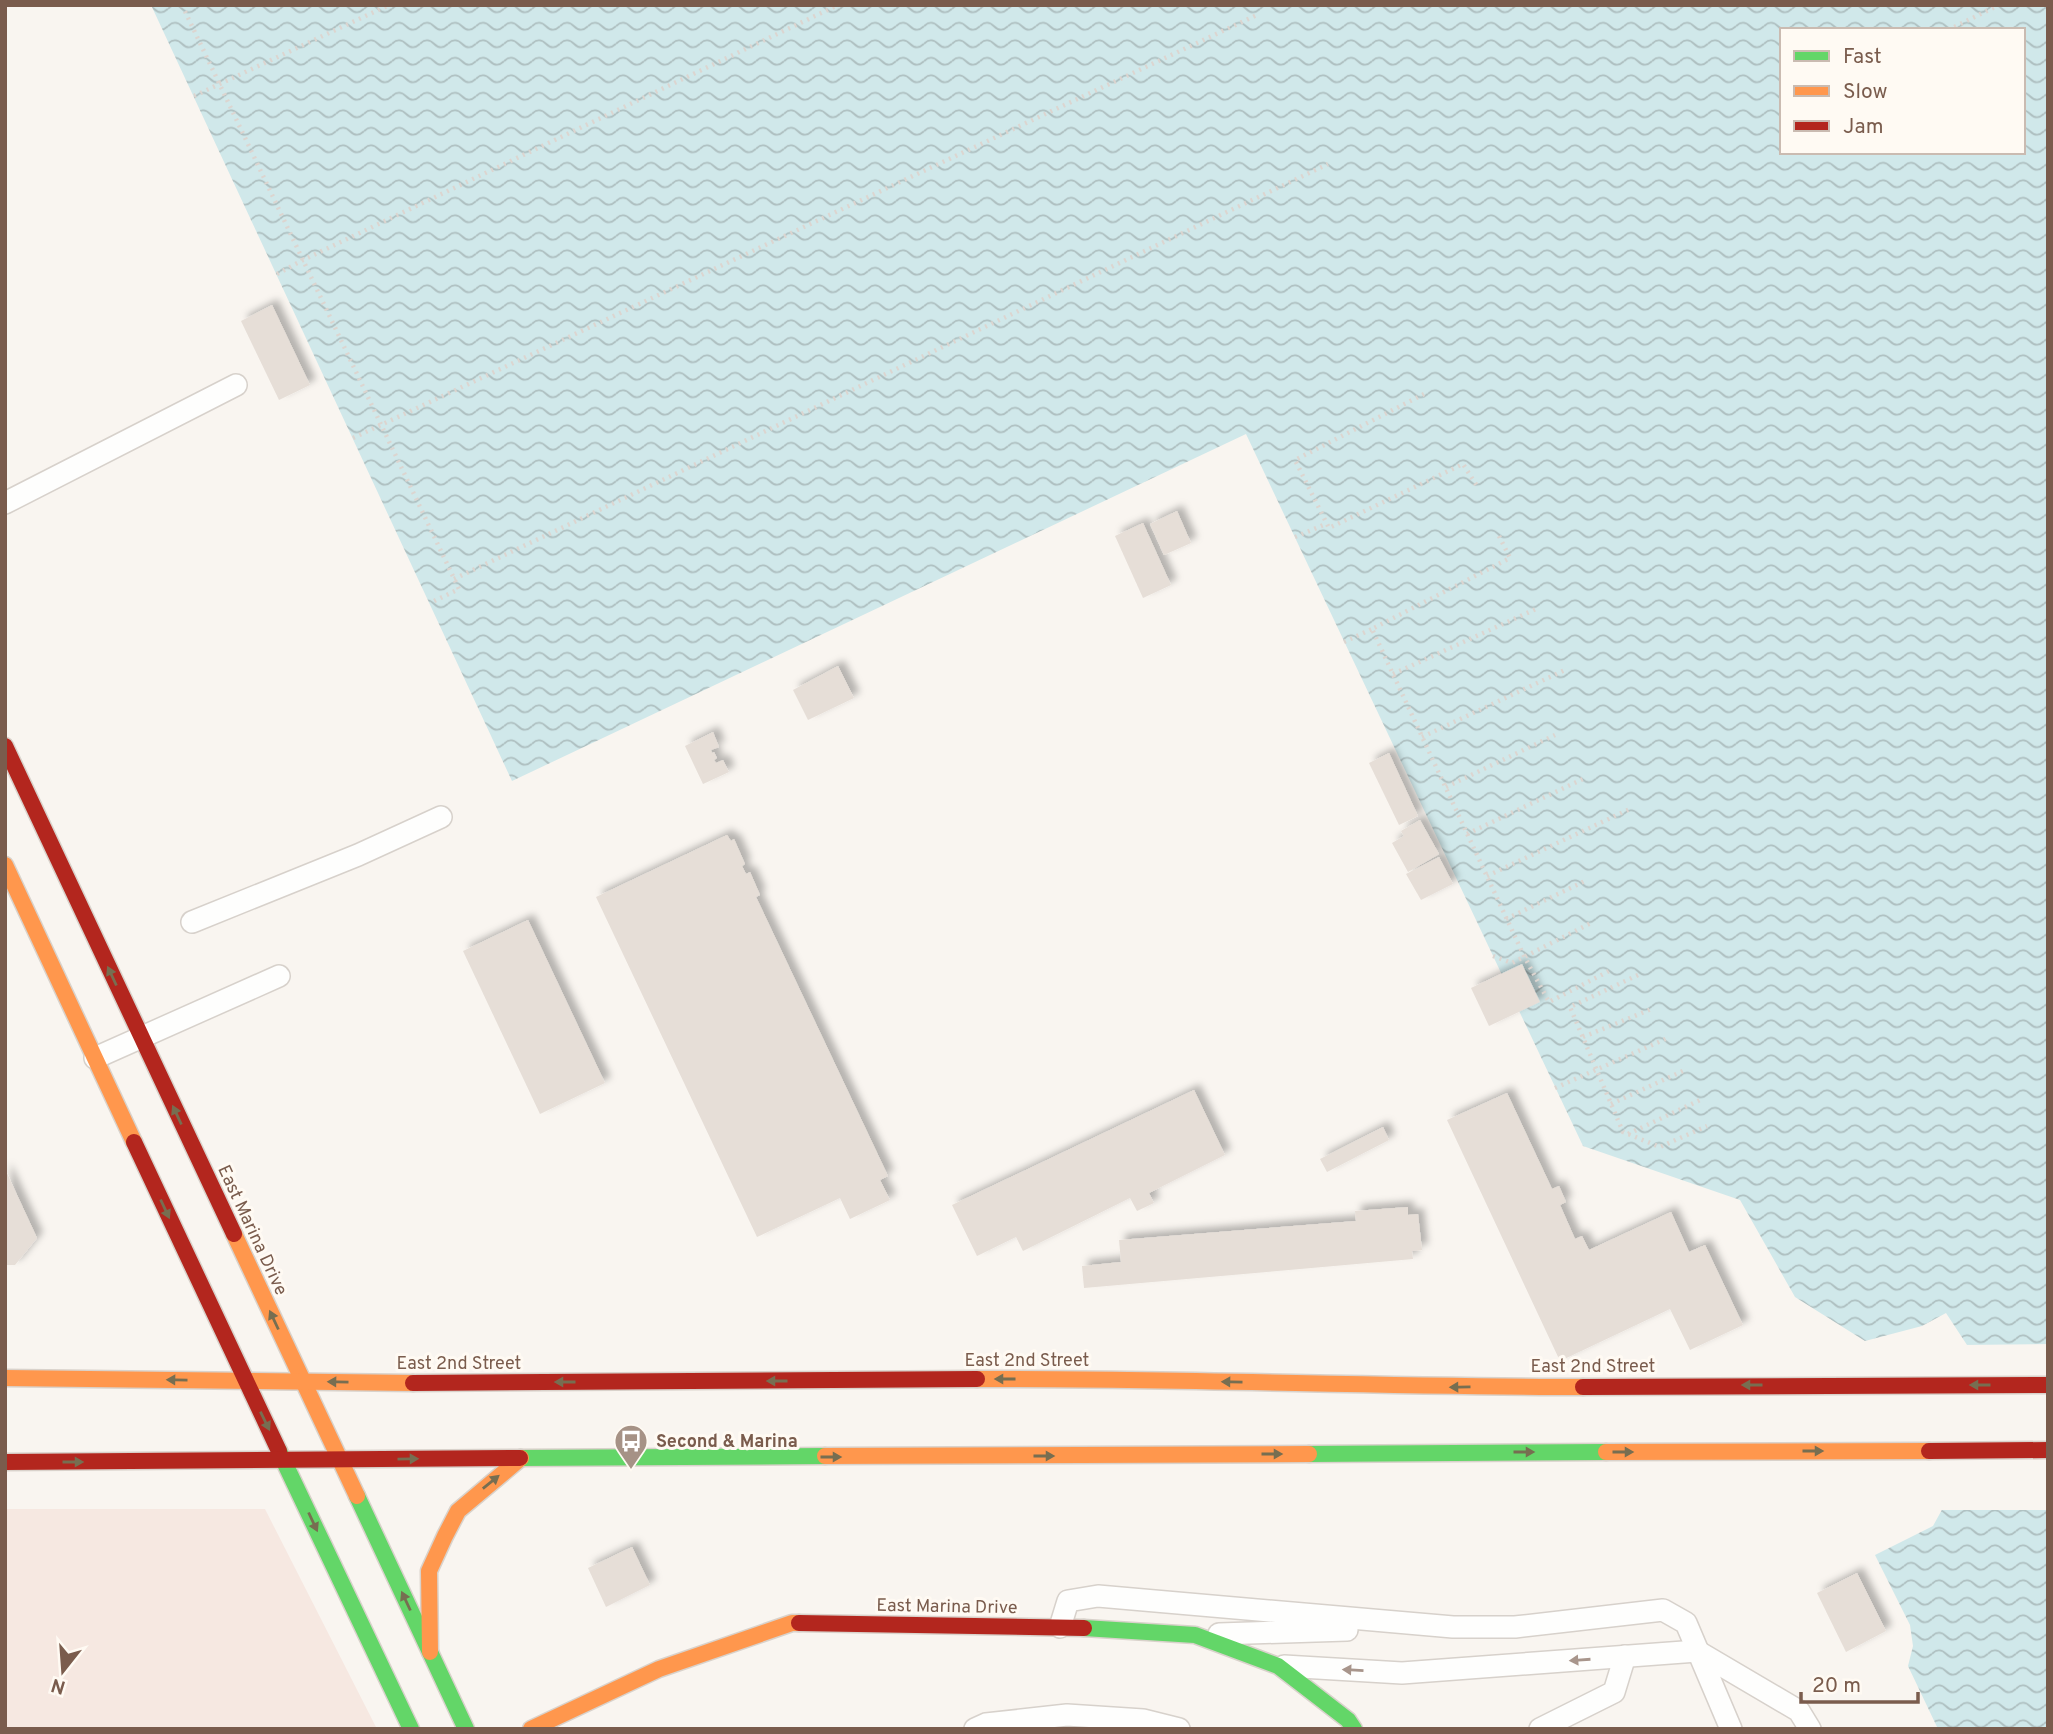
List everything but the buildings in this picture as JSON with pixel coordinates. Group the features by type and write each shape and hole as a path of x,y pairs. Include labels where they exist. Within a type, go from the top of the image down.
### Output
{"main road":[{"name":"East Marina Drive","path":"5,746 466,1729"},
{"path":"5,865 411,1729"},
{"name":"East 2nd Street","path":"5,1378 246,1382 1021,1379 1440,1387 2048,1385"},
{"path":"5,1462 2048,1450"},
{"path":"430,1651 429,1571 445,1536 458,1511 521,1458"},
{"name":"East Marina Drive","path":"531,1729 659,1669 792,1623 1060,1626 1195,1635 1279,1666 1348,1720 1354,1729"}],"lane":[{"path":"5,503 236,385"},
{"path":"192,922 358,855 441,817"},
{"path":"95,1058 279,976"},
{"path":"1060,1626 1068,1601 1098,1597 1453,1628 1515,1627 1663,1610 1686,1623 1731,1729"},
{"path":"1195,1635 1430,1625"},
{"path":"1279,1666 1402,1673 1697,1651 1799,1712 1810,1729"},
{"path":"1540,1729 1614,1692 1625,1656"},
{"path":"975,1729 986,1724 1067,1715 1143,1720 1180,1729"}],"path":[{"path":"182,5 459,589 430,603"},
{"path":"194,96 389,5"},
{"path":"276,274 838,5"},
{"path":"1952,28 1999,5"},
{"path":"353,438 1259,13"},
{"path":"454,579 1328,164"},
{"path":"1424,394 1295,460 1326,524 1329,528 1463,464 1477,486"},
{"path":"1295,537 1326,524"},
{"path":"1345,642 1510,558 1499,537"},
{"path":"1393,675 1536,610"},
{"path":"1372,629 1506,919 1549,1002 1614,969"},
{"path":"1422,737 1565,670"},
{"path":"1446,787 1555,735"},
{"path":"1467,834 1586,778"},
{"path":"1487,876 1632,808"},
{"path":"1506,919 1585,881"},
{"path":"1493,956 1512,963 1591,923"},
{"path":"1638,975 1570,1007 1623,1132 1660,1147 1707,1126"},
{"path":"1583,1037 1654,1008"},
{"path":"1555,1088 1670,1037"},
{"path":"1611,1104 1685,1070"},
{"path":"1628,1134 1700,1100"}],"shaded area":[{"path":"5,1509 265,1509 377,1729 5,1729"}],"water":[{"path":"151,5 2048,5 2048,1729 1938,1729 1908,1666 1913,1646 1910,1625 1875,1555 1933,1526 1956,1484 1979,1427 1969,1348 1946,1313 1922,1326 1865,1341 1795,1297 1740,1200 1583,1146 1246,434 512,781"}],"pier":[{"path":"2048,1344 2048,1510 1938,1510 1953,1482 1975,1426 1966,1350 1962,1345"}],"traffic: fast":[{"path":"279,1451 411,1729"},
{"path":"1309,1454 1606,1452"},
{"path":"520,1458 825,1456"},
{"path":"357,1496 466,1729"},
{"path":"1084,1628 1195,1635 1278,1666 1348,1720 1354,1729"}],"traffic: slow":[{"path":"5,865 134,1142"},
{"path":"234,1234 357,1496"},
{"path":"5,1378 413,1383"},
{"path":"977,1379 1583,1387"},
{"path":"1606,1452 1929,1451"},
{"path":"825,1456 1309,1454"},
{"path":"430,1652 429,1571 445,1536 458,1511 521,1458"},
{"path":"531,1729 659,1669 792,1623 799,1623"}],"traffic: jam":[{"path":"5,746 234,1234"},
{"path":"134,1142 279,1451"},
{"path":"413,1383 977,1379"},
{"path":"1583,1387 2048,1385"},
{"path":"1929,1451 2048,1450"},
{"path":"5,1462 520,1458"},
{"path":"799,1623 1084,1628"}],"place":[{"name":"Second & Marina","path":"631,1471"}]}
